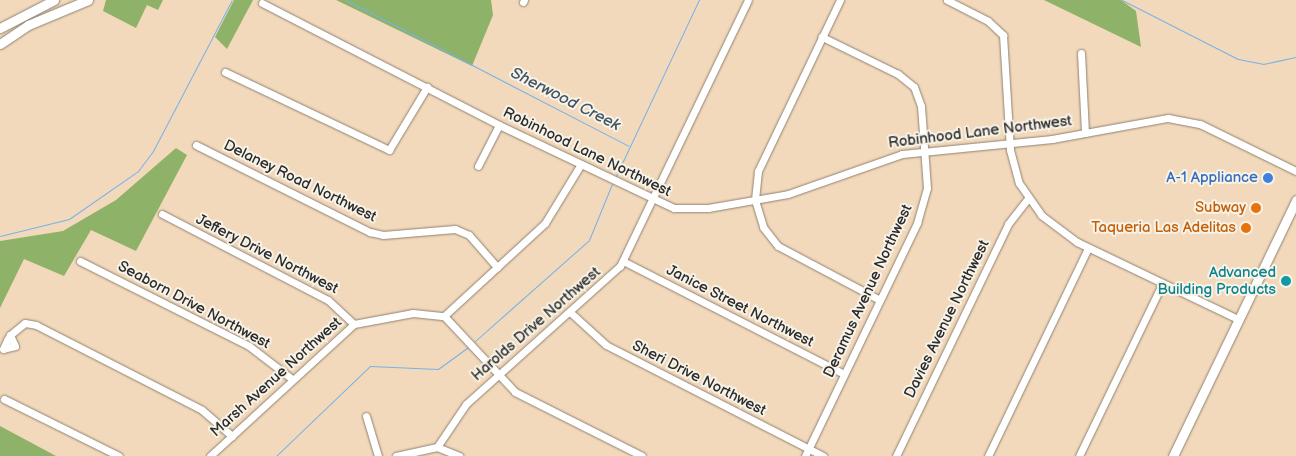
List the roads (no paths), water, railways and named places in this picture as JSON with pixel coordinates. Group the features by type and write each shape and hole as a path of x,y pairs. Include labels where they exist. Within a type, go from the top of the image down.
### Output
{"main road":[{"path":"0,28 54,0"},
{"path":"0,44 28,25 88,0"},
{"path":"1173,456 1296,200"}],"street":[{"name":"Harolds Drive Northwest","path":"437,446 462,408 571,313 623,262 748,0"},
{"path":"840,0 758,172 756,200 764,227 778,246 880,300"},
{"path":"946,0 988,20 1003,35 1008,144 1028,198 1050,223 1088,248 1238,319"},
{"name":"Robinhood Lane Northwest","path":"262,3 499,125 653,200 685,209 756,200 798,191 885,158 1008,144 1164,119 1185,120 1296,171"},
{"name":"Deramus Avenue Northwest","path":"805,456 923,207 925,152 920,101 910,83 822,37"},
{"path":"1081,53 1085,133"},
{"path":"225,72 389,150 427,87"},
{"path":"478,166 499,125"},
{"name":"Delaney Road Northwest","path":"196,146 370,232 383,235 455,229 469,235 497,267"},
{"path":"581,164 550,219 444,316 515,392 642,456"},
{"name":"Davies Avenue Northwest","path":"896,456 1008,224 1028,198"},
{"name":"Jeffery Drive Northwest","path":"162,214 328,300 354,324"},
{"path":"988,456 1088,248"},
{"name":"Seaborn Drive Northwest","path":"80,261 249,346 292,379"},
{"name":"Janice Street Northwest","path":"623,262 844,374"},
{"path":"1080,456 1162,284"},
{"name":"Marsh Avenue Northwest","path":"210,456 354,324 412,313 444,316"},
{"name":"Sheri Drive Northwest","path":"571,313 606,345 823,456"},
{"path":"10,335 25,324 36,325 202,410 232,436"},
{"path":"4,399 119,456"},
{"path":"366,416 378,456"},
{"path":"396,456 437,446 459,456"}],"waterway":[{"name":"Sherwood Creek","path":"0,236 69,219 138,171 153,151 232,0"},
{"name":"Sherwood Creek","path":"346,0 629,146"},
{"name":"Sherwood Creek","path":"616,176 699,0"},
{"name":"Sherwood Creek","path":"1122,0 1238,59 1263,64 1296,57"},
{"path":"475,341 589,240 612,184"},
{"path":"276,456 370,366 438,369 468,347"}],"place":[{"name":"A-1 Appliance","path":"1268,178"},
{"name":"Subway","path":"1256,208"},
{"name":"Taqueria Las Adelitas","path":"1246,228"},
{"name":"Advanced Building Products","path":"1286,281"}]}
